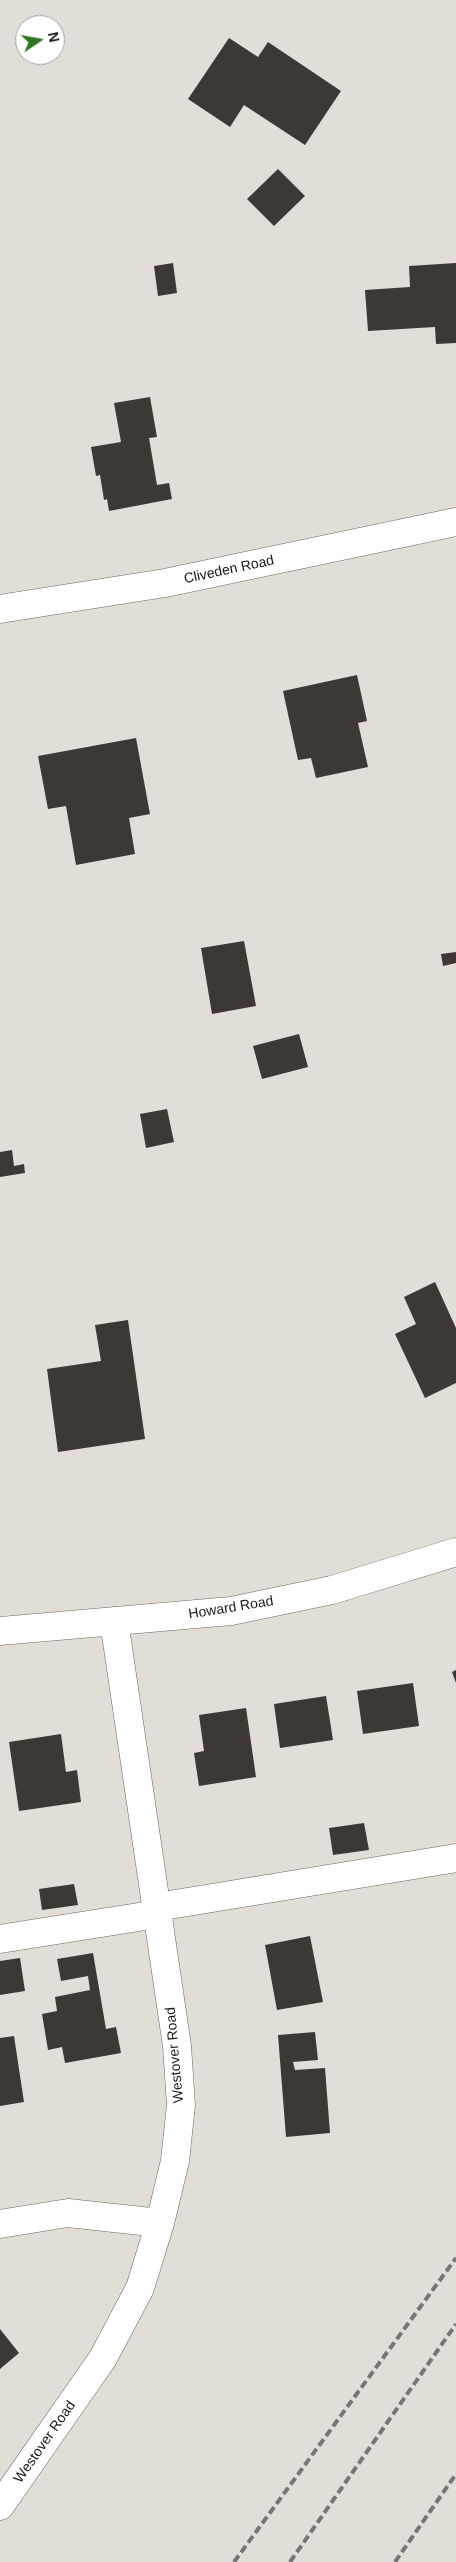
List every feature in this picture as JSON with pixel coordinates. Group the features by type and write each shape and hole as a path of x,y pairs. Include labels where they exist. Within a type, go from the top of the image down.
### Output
{"street":[{"name":"Cliveden Road","path":"0,609 166,583 456,522"},
{"name":"Howard Road","path":"0,1631 231,1611 332,1590 456,1552"},
{"name":"Westover Road","path":"0,2506 103,2358 140,2288 160,2224 175,2161 181,2105 177,2046 114,1621"},
{"path":"0,1939 456,1858"},
{"path":"0,2224 68,2213 160,2224"}],"building":[{"path":"229,38 258,57 268,42 341,91 305,145 244,105 230,127 188,99"},
{"path":"278,169 305,196 274,226 247,199"},
{"path":"173,263 177,293 158,296 154,266"},
{"path":"456,263 456,343 436,344 435,327 368,331 365,290 410,287 409,266"},
{"path":"150,397 157,437 149,438 157,485 169,483 172,499 109,511 107,499 104,500 100,475 96,476 91,447 121,442 114,403"},
{"path":"357,675 367,721 358,723 368,767 316,778 311,758 298,760 283,691"},
{"path":"136,738 150,814 129,818 135,854 76,865 66,806 48,809 38,756"},
{"path":"244,941 256,1006 212,1014 201,948"},
{"path":"456,952 456,963 443,966 441,954"},
{"path":"299,1034 308,1067 262,1079 253,1046"},
{"path":"167,1109 174,1142 146,1148 140,1114"},
{"path":"12,1150 14,1166 24,1164 25,1173 0,1177 0,1152"},
{"path":"435,1282 456,1328 456,1383 425,1398 395,1334 416,1324 404,1297"},
{"path":"128,1320 145,1439 58,1452 47,1369 101,1361 95,1325"},
{"path":"456,1670 456,1683 452,1672"},
{"path":"413,1683 419,1726 363,1734 357,1691"},
{"path":"326,1696 333,1740 280,1748 274,1704"},
{"path":"246,1708 256,1777 199,1786 194,1753 204,1751 199,1715"},
{"path":"61,1734 66,1772 77,1770 81,1802 19,1811 9,1742"},
{"path":"364,1823 369,1850 333,1855 329,1828"},
{"path":"74,1884 78,1905 42,1910 39,1889"},
{"path":"310,1936 323,2002 277,2010 265,1945"},
{"path":"93,1953 106,2029 116,2027 121,2053 65,2063 62,2047 48,2050 42,2014 57,2011 55,1997 90,1990 88,1976 61,1981 57,1959"},
{"path":"20,1958 25,1991 0,1995 0,1961"},
{"path":"315,2032 318,2060 293,2062 295,2070 325,2068 330,2133 286,2137 278,2035"},
{"path":"14,2036 24,2102 0,2106 0,2038"},
{"path":"0,2329 19,2353 0,2369"}],"railway":[{"path":"234,2562 456,2258"},
{"path":"290,2562 456,2324"},
{"path":"395,2562 456,2474"}]}
